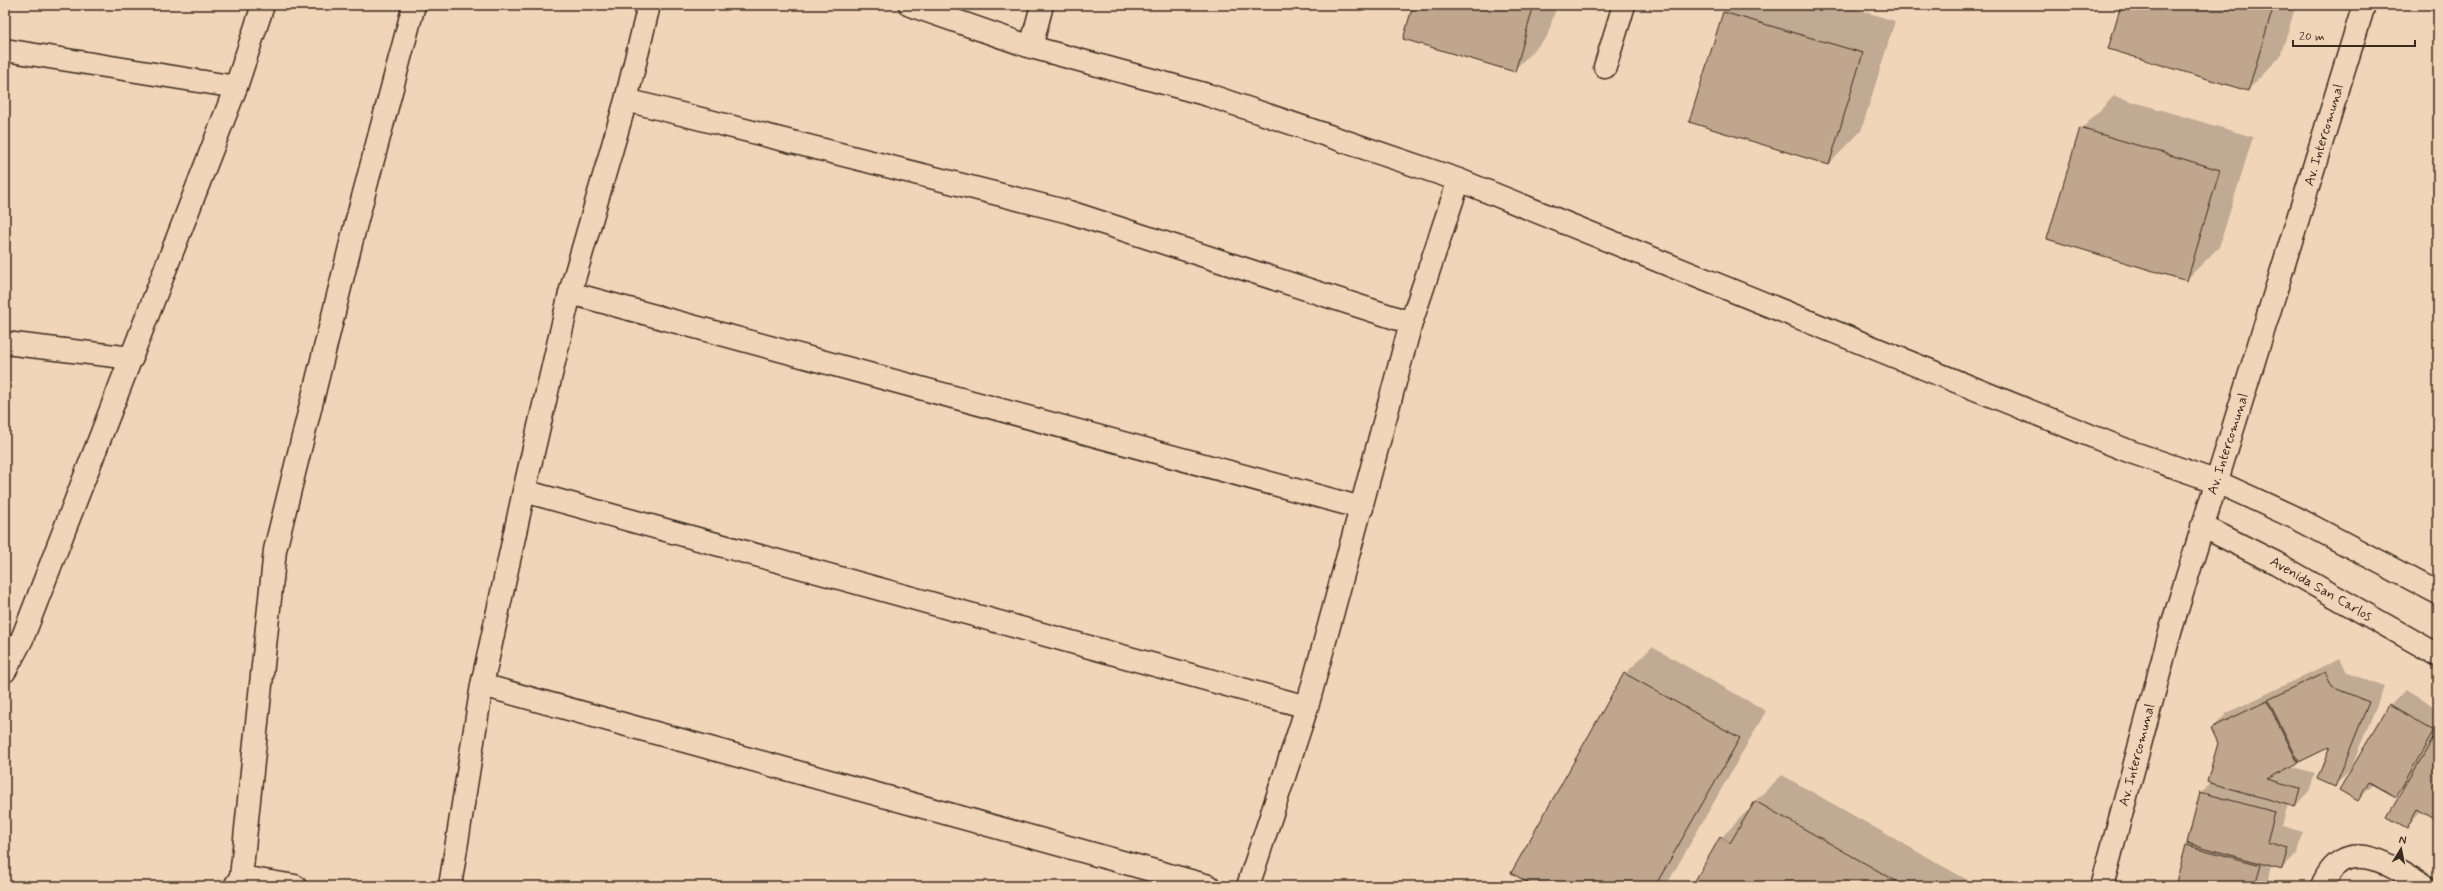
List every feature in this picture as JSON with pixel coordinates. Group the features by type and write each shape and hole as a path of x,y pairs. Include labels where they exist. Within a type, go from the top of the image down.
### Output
{"street":[{"path":"5,671 13,638 132,358 236,87 263,5"},
{"path":"295,886 238,882 275,550 354,231 414,5"},
{"path":"450,886 482,685 524,491 570,293 626,100 649,5"},
{"path":"910,5 1031,47 1208,95 1459,180 2131,452 2215,481 2300,520 2438,593"},
{"path":"1031,47 1042,5"},
{"path":"1605,67 1624,5"},
{"name":"Av. Intercomunal","path":"2102,886 2171,629 2215,481 2274,300 2364,5"},
{"path":"5,50 236,87"},
{"path":"626,100 1069,212 1411,323"},
{"path":"1248,886 1307,707 1411,323 1459,180"},
{"path":"570,293 1362,508"},
{"path":"5,343 132,358"},
{"path":"524,491 1307,707"},
{"name":"Avenida San Carlos","path":"2202,526 2276,563 2438,655"},
{"path":"482,685 1209,886"},
{"path":"2322,886 2328,871 2337,862 2354,857 2373,858 2390,865 2424,886"}],"building":[{"path":"1413,5 1534,5 1515,72 1403,39"},
{"path":"2121,5 2274,5 2248,91 2108,49"},
{"path":"1723,12 1863,53 1829,165 1689,122"},
{"path":"2080,128 2220,170 2187,281 2047,239"},
{"path":"2325,672 2332,687 2369,702 2335,787 2317,779 2330,747 2299,762 2268,700"},
{"path":"1624,673 1740,738 1655,886 1534,886 1511,873"},
{"path":"2267,701 2298,763 2267,779 2300,788 2295,807 2207,782 2218,743 2211,728"},
{"path":"2389,705 2434,731 2396,797 2369,782 2358,801 2339,790"},
{"path":"2437,732 2438,821 2417,809 2407,828 2387,817"},
{"path":"2200,792 2275,812 2267,842 2288,848 2282,869 2187,843"},
{"path":"1755,801 1905,886 1692,886 1720,837 1730,843"},
{"path":"2186,845 2261,865 2255,886 2175,886"}]}
